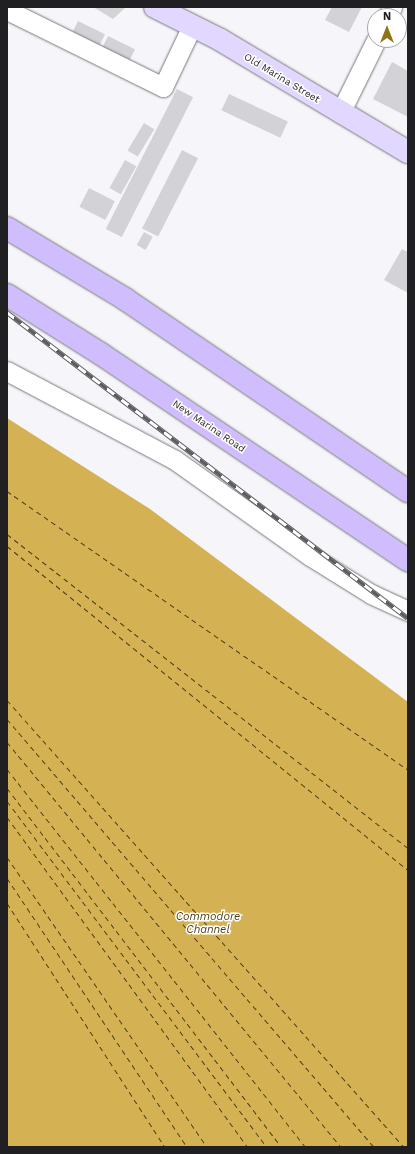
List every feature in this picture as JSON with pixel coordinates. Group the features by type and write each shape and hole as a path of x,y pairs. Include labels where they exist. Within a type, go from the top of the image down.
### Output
{"highway":[{"path":"7,214 125,299 408,491"},
{"path":"7,228 125,299"},
{"name":"New Marina Road","path":"7,295 102,354 408,560"}],"main road":[{"name":"Old Marina Street","path":"155,7 192,26 408,152"}],"street":[{"path":"7,10 163,87 192,26"},
{"path":"340,113 372,48"},
{"path":"7,371 175,460 310,556 371,594 408,611"}],"water":[{"name":"Commodore Channel","path":"7,418 150,509 408,702 408,1147 7,1147"}],"building":[{"path":"93,7 126,7 113,19"},
{"path":"332,7 362,7 349,32 325,20"},
{"path":"78,21 105,34 100,45 73,32"},
{"path":"108,36 135,49 130,60 103,47"},
{"path":"392,62 408,71 408,117 373,99"},
{"path":"177,89 193,97 122,237 106,229"},
{"path":"229,94 288,121 280,138 221,110"},
{"path":"144,123 154,129 138,157 128,150"},
{"path":"182,150 198,158 158,237 142,228"},
{"path":"125,160 136,166 121,194 109,188"},
{"path":"89,188 115,201 105,220 79,207"},
{"path":"144,232 153,237 145,250 137,245"},
{"path":"402,249 408,252 408,293 384,280"}],"ferry route":[{"path":"7,491 408,770"},
{"path":"7,534 408,848"},
{"path":"7,546 408,870"},
{"path":"7,700 404,1147"},
{"path":"7,719 374,1147"},
{"path":"7,742 341,1147"},
{"path":"7,769 305,1147"},
{"path":"7,788 281,1147"},
{"path":"7,801 267,1147"},
{"path":"7,817 248,1147"},
{"path":"7,857 207,1147"},
{"path":"7,878 187,1147"},
{"path":"7,903 165,1147"}],"railway":[{"path":"7,312 408,618"}]}
